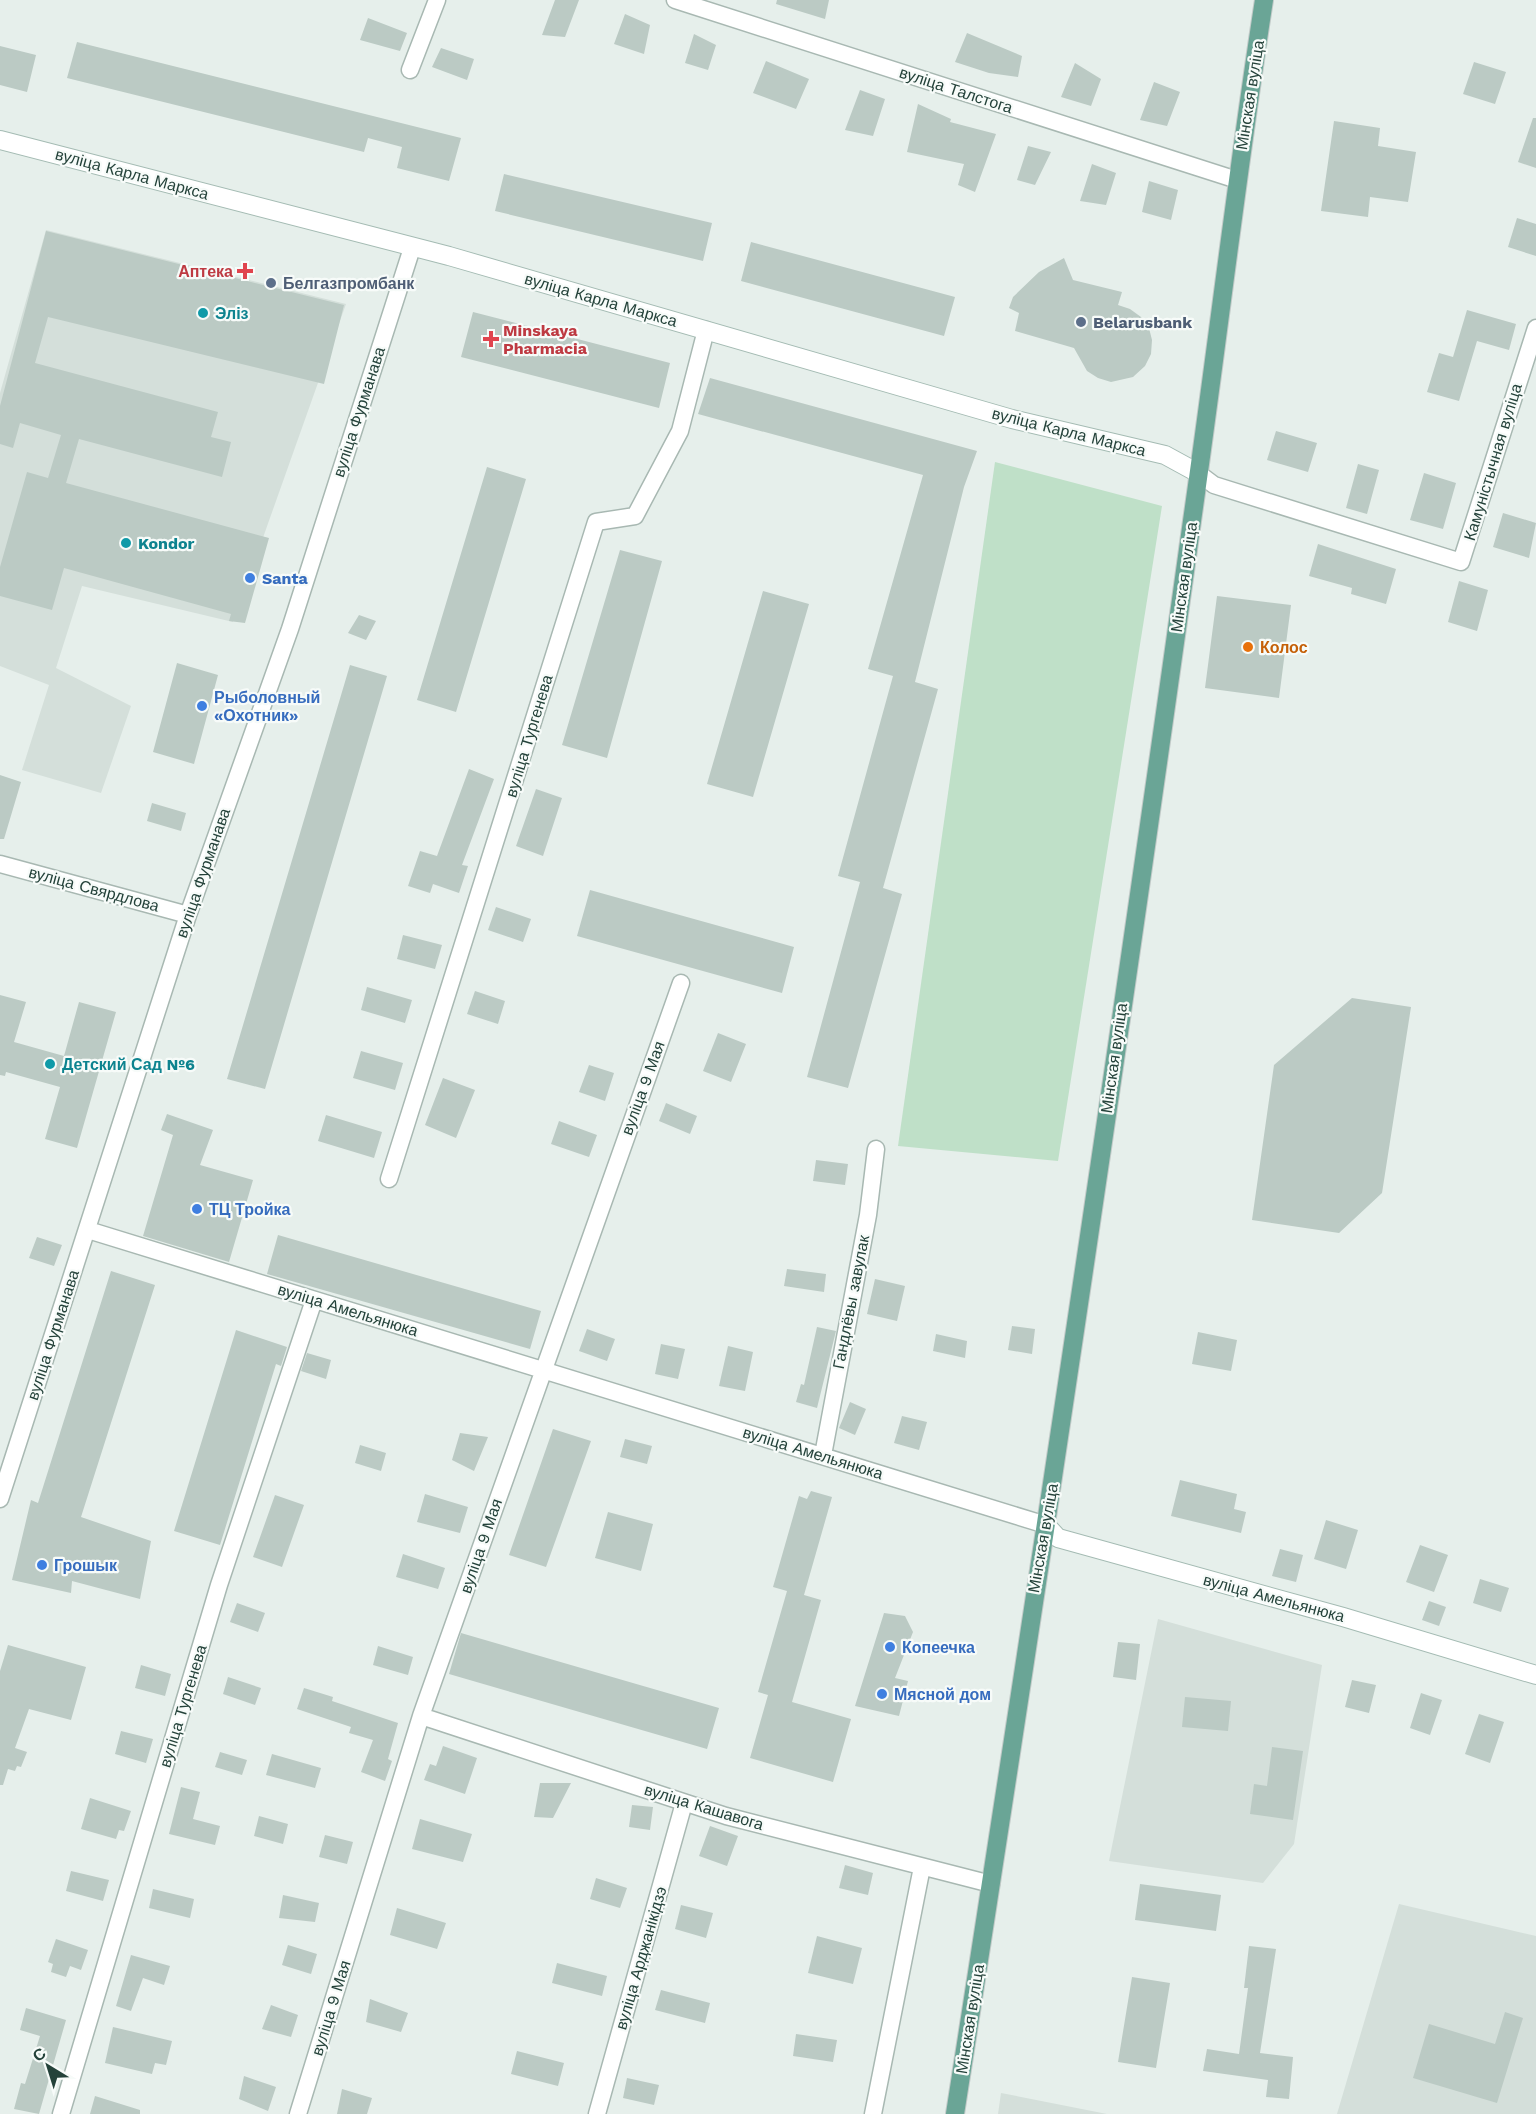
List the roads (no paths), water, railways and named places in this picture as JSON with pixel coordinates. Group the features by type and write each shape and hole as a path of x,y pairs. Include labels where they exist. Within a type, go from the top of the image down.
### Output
{"main road":[{"name":"Мінская вуліца","path":"955,2114 1046,1525 1264,0"},
{"name":"вуліца Карла Маркса","path":"0,140 412,248 1012,419 1165,455 1198,473"},
{"name":"вуліца Амельянюка","path":"1046,1525 1058,1538 1343,1617 1536,1676"}],"street":[{"path":"410,70 437,0"},
{"name":"вуліца Талстога","path":"675,0 1237,180"},
{"name":"вуліца Фурманава","path":"0,1499 188,915 290,629 412,248"},
{"name":"Камуністычная вуліца","path":"1198,473 1214,485 1461,562 1536,328"},
{"name":"вуліца Тургенева","path":"389,1179 596,522 635,516 680,431 706,330"},
{"name":"вуліца Свярдлова","path":"0,864 188,915"},
{"name":"вуліца 9 Мая","path":"298,2114 421,1716 681,983"},
{"name":"Гандлёвы завулак","path":"823,1455 868,1215 876,1149"},
{"name":"вуліца Амельянюка","path":"88,1230 1046,1525"},
{"name":"вуліца Тургенева","path":"61,2114 219,1585 314,1300"},
{"name":"вуліца Кашавога","path":"421,1716 684,1803 991,1884"},
{"name":"вуліца Арджанікідзэ","path":"597,2114 684,1803"},
{"path":"873,2114 922,1867"}],"place":[{"name":"Аптека","path":"245,271"},
{"name":"Белгазпромбанк","path":"271,283"},
{"name":"Эліз","path":"203,313"},
{"name":"Belarusbank","path":"1081,322"},
{"name":"Minskaya Pharmacia","path":"491,339"},
{"name":"Kondor","path":"126,543"},
{"name":"Santa","path":"250,578"},
{"name":"Колос","path":"1248,647"},
{"name":"Рыболовный «Охотник»","path":"202,706"},
{"name":"Детский Сад №6","path":"50,1064"},
{"name":"ТЦ Тройка","path":"197,1209"},
{"name":"Грошык","path":"42,1565"},
{"name":"Копеечка","path":"890,1647"},
{"name":"Мясной дом","path":"882,1694"}]}
